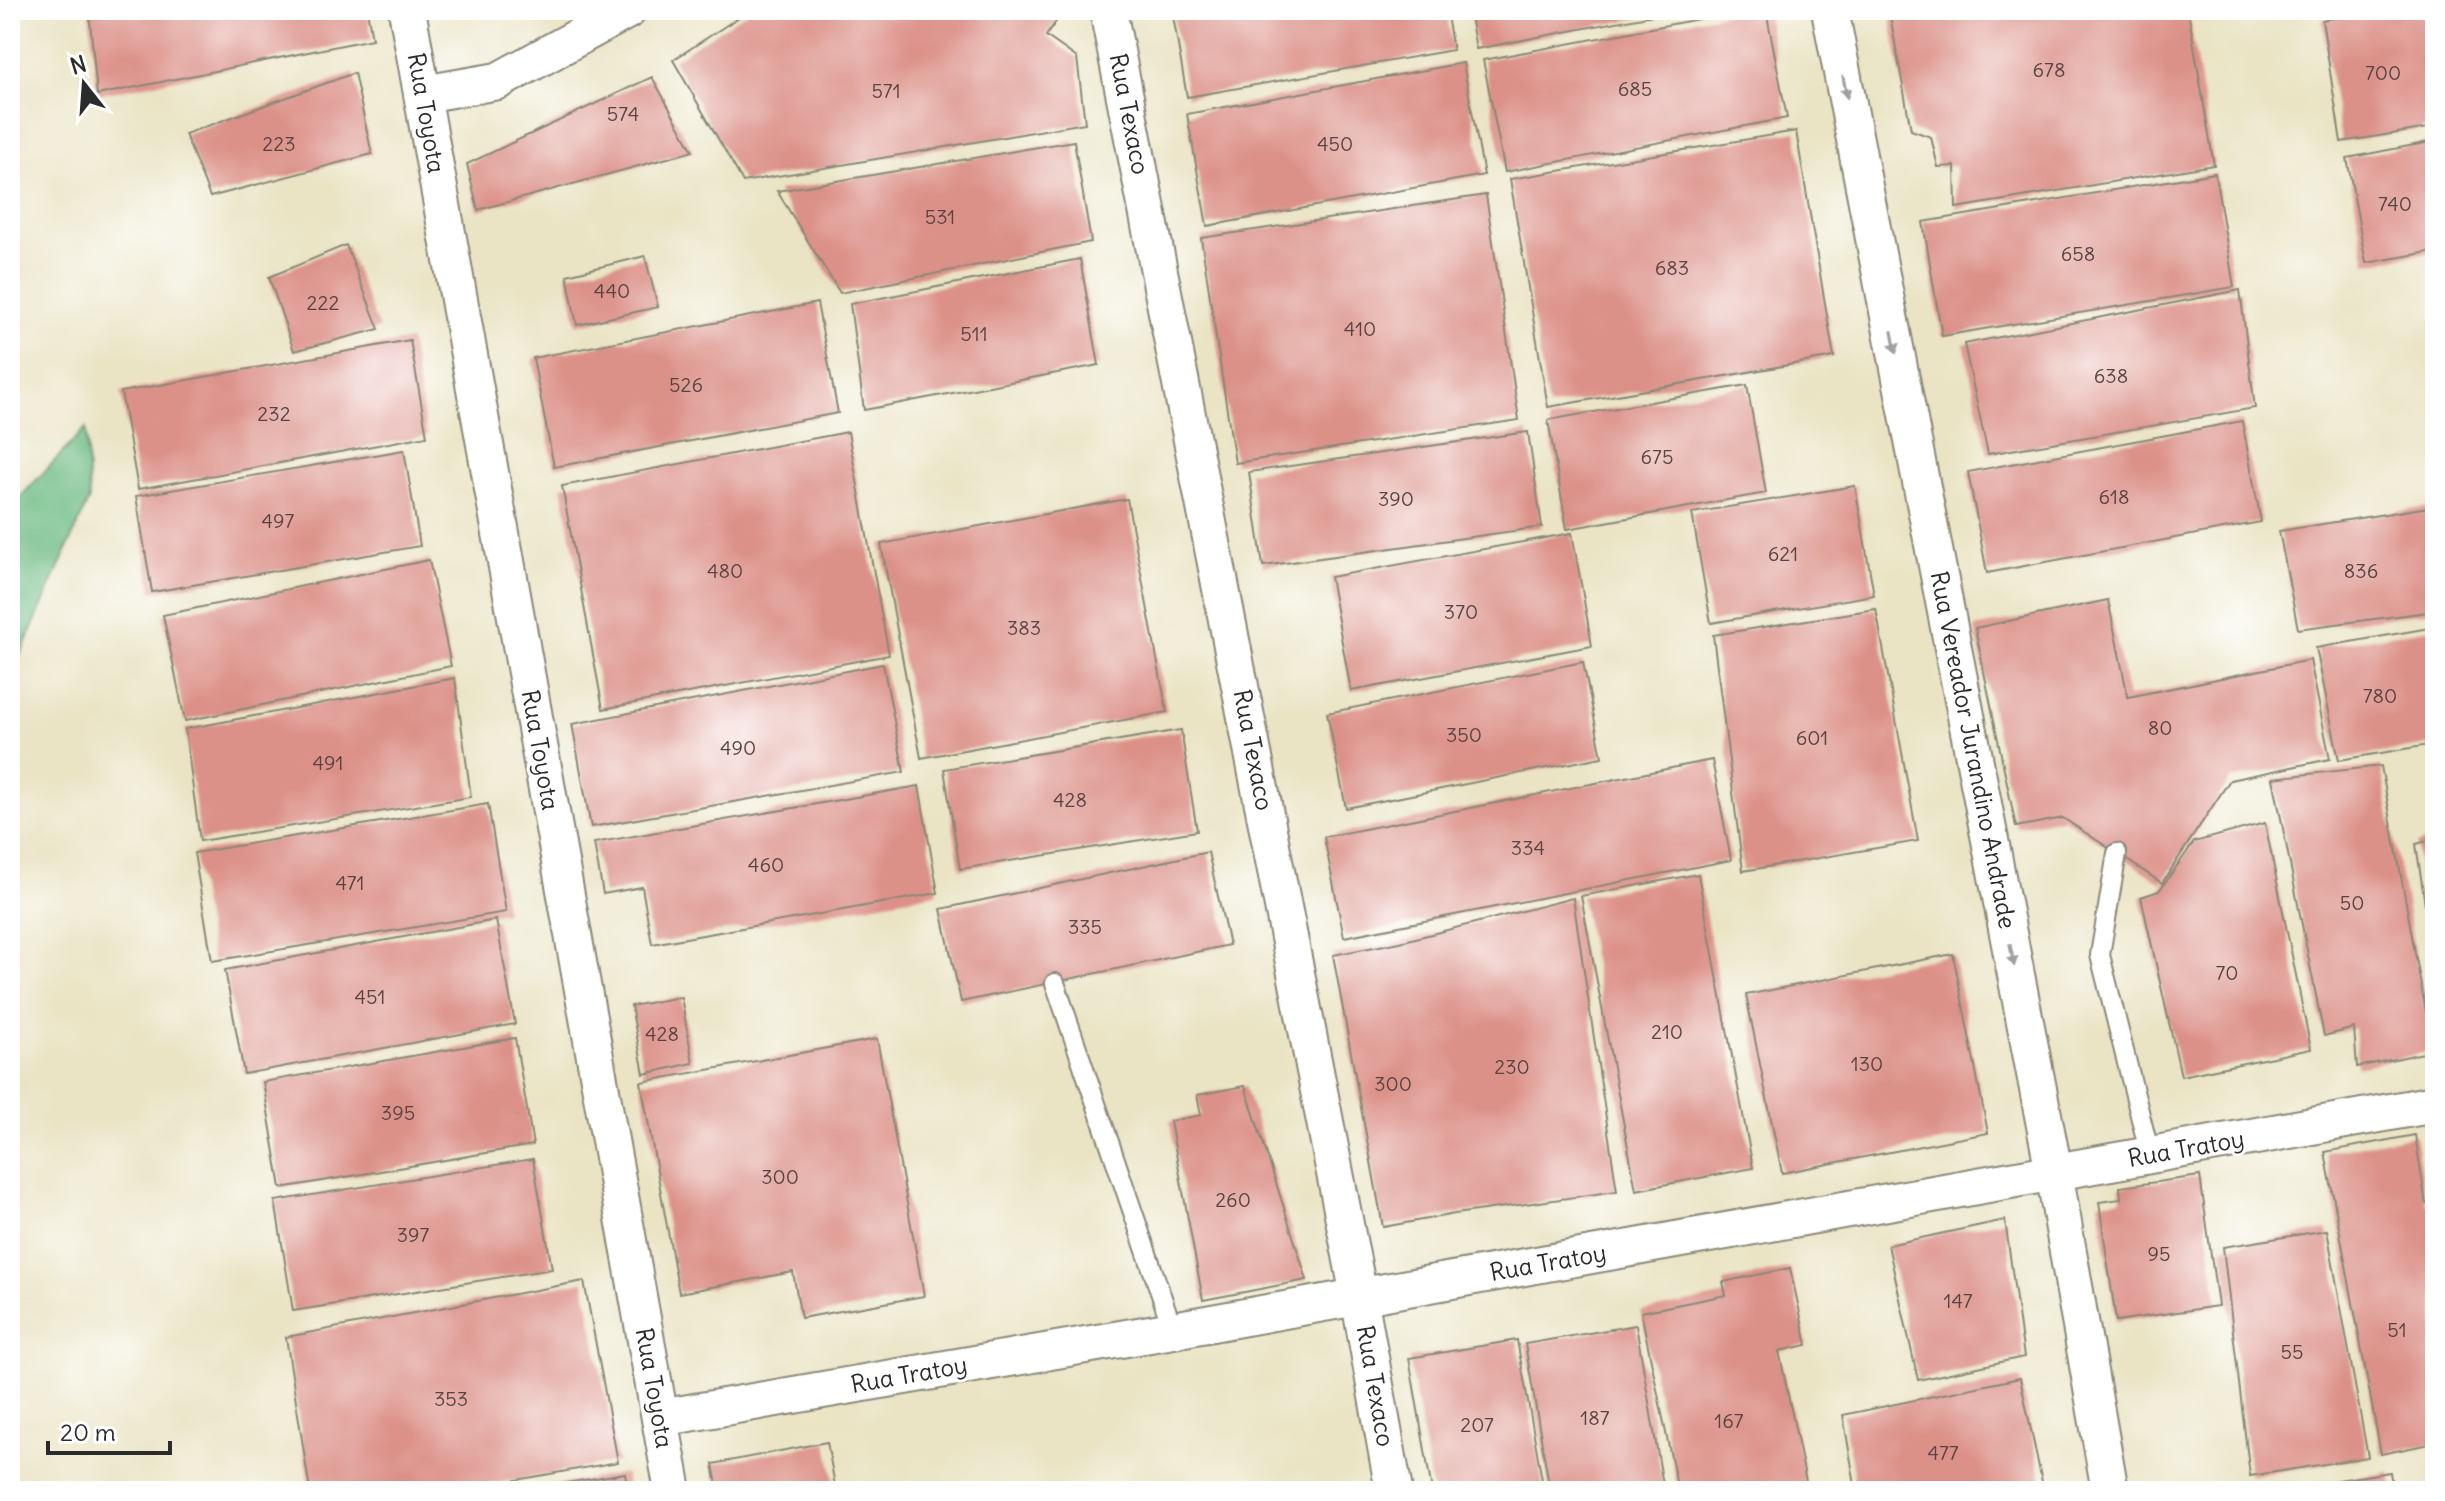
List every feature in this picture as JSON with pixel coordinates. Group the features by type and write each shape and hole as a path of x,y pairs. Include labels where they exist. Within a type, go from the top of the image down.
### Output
{"street":[{"name":"Rua Toyota","path":"407,10 673,1491"},
{"path":"423,94 498,81 628,10"},
{"name":"Rua Texaco","path":"1108,10 1359,1296 1394,1491"},
{"name":"Rua Vereador Jurandino Andrade","path":"1830,10 2054,1172 2110,1491"},
{"name":"Rua Tratoy","path":"660,1418 1173,1330 2435,1104"}],"lane":[{"path":"2117,853 2100,955 2150,1155"},
{"path":"1055,983 1173,1330"}],"green space":[{"path":"86,428 89,499 10,678 10,508"}],"building":[{"path":"89,10 367,10 372,39 97,95"},
{"path":"750,10 1064,10 1046,36 1077,58 1085,123 743,182 673,60"},
{"path":"1172,10 1446,10 1453,50 1187,97"},
{"path":"1469,10 1674,10 1674,11 1476,49"},
{"path":"1746,10 1766,10 1787,118 1505,172 1483,60"},
{"path":"1889,10 2188,10 2214,165 1956,208 1955,166 1938,167 1931,137 1911,130"},
{"path":"2384,10 2435,10 2435,127 2341,142 2322,20"},
{"path":"1463,63 1484,175 1207,226 1187,114"},
{"path":"354,73 372,154 210,197 185,134"},
{"path":"652,77 693,151 478,210 467,164"},
{"path":"1796,131 1834,357 1548,407 1510,179"},
{"path":"1074,141 1091,242 840,293 777,191"},
{"path":"2435,141 2435,251 2366,263 2347,158"},
{"path":"2215,173 2234,287 1942,336 1923,222"},
{"path":"1486,195 1519,420 1235,463 1201,238"},
{"path":"346,245 379,329 294,351 269,277"},
{"path":"645,256 658,307 577,325 567,275"},
{"path":"1080,259 1099,365 864,410 850,304"},
{"path":"2240,290 2255,408 1988,454 1964,344"},
{"path":"817,303 838,413 554,467 533,358"},
{"path":"410,340 427,436 138,489 121,392"},
{"path":"1747,385 1766,493 1567,529 1548,420"},
{"path":"2242,421 2261,522 1987,573 1968,472"},
{"path":"848,432 889,655 603,709 562,486"},
{"path":"1528,432 1542,527 1263,566 1249,472"},
{"path":"404,450 420,546 152,592 136,496"},
{"path":"1855,486 1874,595 1711,623 1692,513"},
{"path":"1127,499 1167,712 921,758 881,544"},
{"path":"2435,506 2435,611 2298,629 2279,531"},
{"path":"1572,533 1592,646 1351,691 1330,577"},
{"path":"429,560 451,666 185,721 163,615"},
{"path":"2108,600 2128,697 2310,660 2330,759 2230,780 2162,883 2063,818 2016,827 1975,628"},
{"path":"1876,609 1918,841 1743,871 1713,635"},
{"path":"2435,627 2435,744 2339,760 2316,648"},
{"path":"1583,662 1602,757 1346,808 1327,713"},
{"path":"883,664 904,772 591,827 572,724"},
{"path":"455,678 471,797 200,841 185,729"},
{"path":"1181,730 1197,831 960,869 944,769"},
{"path":"1712,760 1731,860 1344,937 1324,837"},
{"path":"2381,766 2433,1051 2357,1067 2354,1028 2324,1036 2273,778"},
{"path":"919,786 938,893 652,944 642,887 603,894 594,843"},
{"path":"488,804 506,912 212,961 194,853"},
{"path":"2265,823 2311,1049 2181,1076 2141,897 2159,891 2194,842"},
{"path":"2435,839 2435,959 2433,959 2416,844"},
{"path":"1208,852 1229,945 961,1002 941,909"},
{"path":"1698,874 1753,1168 1636,1190 1581,896"},
{"path":"1573,898 1617,1191 1383,1227 1333,955 1400,942"},
{"path":"496,920 515,1024 244,1074 225,970"},
{"path":"1953,954 1988,1133 1782,1173 1746,995"},
{"path":"681,997 693,1063 644,1074 631,1006"},
{"path":"515,1038 533,1145 281,1188 263,1082"},
{"path":"877,1039 924,1296 801,1318 793,1272 679,1293 641,1082"},
{"path":"1245,1086 1307,1280 1203,1300 1170,1121 1201,1115 1197,1095"},
{"path":"2415,1135 2426,1204 2435,1203 2435,1443 2381,1454 2325,1152"},
{"path":"533,1159 552,1269 293,1311 275,1201"},
{"path":"2200,1176 2218,1306 2116,1321 2099,1202 2121,1199 2120,1187"},
{"path":"2005,1220 2024,1357 1918,1380 1888,1245"},
{"path":"2327,1230 2368,1457 2250,1476 2223,1247"},
{"path":"1790,1268 1807,1345 1779,1351 1808,1491 1678,1491 1641,1312 1726,1295 1723,1282"},
{"path":"584,1281 618,1462 453,1491 310,1491 286,1337"},
{"path":"1636,1325 1664,1491 1550,1491 1525,1344"},
{"path":"1517,1340 1544,1491 1432,1491 1409,1358"},
{"path":"2020,1378 2044,1491 1856,1491 1843,1415"},
{"path":"827,1442 836,1491 718,1491 713,1464"},
{"path":"2390,1472 2393,1491 2281,1491 2281,1489"},
{"path":"625,1473 628,1491 531,1491 531,1489"}]}
